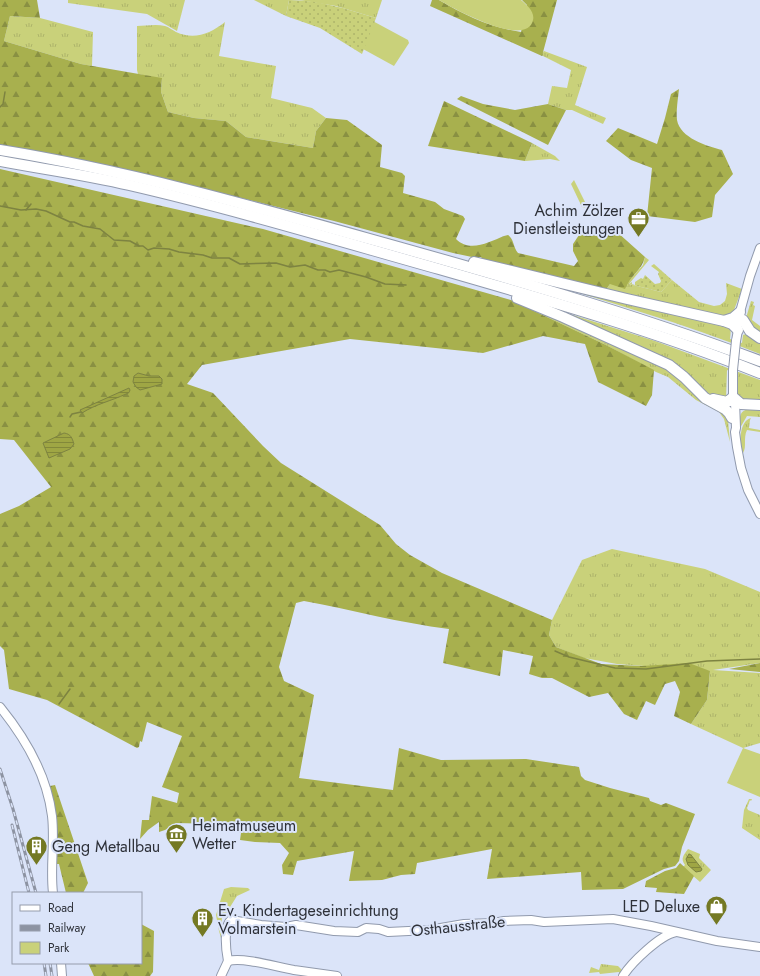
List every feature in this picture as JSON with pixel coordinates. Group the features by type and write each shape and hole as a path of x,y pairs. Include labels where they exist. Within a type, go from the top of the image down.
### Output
{"highway":[{"path":"0,150 122,173 202,192 446,260 591,303 700,339 760,362"},
{"path":"0,161 127,184 234,212 492,284 586,312 708,352 760,372"},
{"path":"446,260 457,258 627,299 724,320 732,324 737,334 742,330 750,331"},
{"path":"492,284 498,292 523,300 563,317 669,365 679,372 705,398 725,409 734,418 744,408 755,405"},
{"path":"724,320 741,316 750,331 760,338"},
{"path":"699,391 712,399 721,402 727,402 733,397 741,404 755,405"}],"street":[{"path":"760,248 750,276 741,316 741,327 737,334 733,373 733,397 731,401 736,447 744,480 751,499 760,514"},
{"path":"0,707 28,746 45,784 52,816 53,839 51,871 53,892"},
{"name":"Osthausstraße","path":"228,957 226,929 227,923 231,920 261,925 286,927 296,925 346,932 358,932 366,928 379,928 388,932 406,932 464,924 494,923 504,921 531,920 544,922 613,919 662,931 677,932 717,941 760,948"},
{"path":"622,976 632,964 654,945 662,931"},
{"path":"221,976 228,957 233,960 337,976"},
{"path":"61,964 62,976"}],"green space":[{"path":"0,0 37,0 40,18 10,16 4,41 81,64 162,78 161,92 168,112 194,118 226,121 246,137 313,148 316,131 326,118 347,120 382,145 380,167 402,173 405,176 403,193 435,202 444,209 463,216 465,219 456,239 461,243 473,246 480,245 508,235 518,253 574,266 578,261 573,251 573,244 579,235 599,230 617,232 645,257 643,262 625,289 610,284 605,291 483,260 481,257 472,257 453,253 334,221 140,173 0,146"},
{"path":"68,0 185,0 177,31 147,14 68,3"},
{"path":"254,0 289,0 286,16"},
{"path":"289,0 322,3 376,18 362,54 320,28 286,16"},
{"path":"299,0 382,0 376,18 336,6"},
{"path":"432,0 439,0 468,16 489,24 521,32 527,5 522,0 557,0 542,56 430,6"},
{"path":"439,0 521,0 532,11 533,20 528,28 518,30 505,29 474,18"},
{"path":"10,16 40,18 93,32 92,66 4,41"},
{"path":"369,19 408,40 409,43 394,66 363,49"},
{"path":"225,22 219,56 276,66 271,98 312,108 326,118 316,131 313,148 246,137 226,121 194,118 168,112 161,92 162,79 138,74 137,26 162,25 176,32 189,36 195,36 208,33"},
{"path":"544,51 587,67 575,105 606,118 603,124 572,110 566,110 548,104 552,86 567,88 571,70 541,55"},
{"path":"679,89 677,120 679,126 683,132 695,140 722,150 733,174 715,195 712,217 695,222 647,216 652,168 631,160 606,141 618,128 657,144 671,94"},
{"path":"461,96 483,104 515,110 548,104 566,110 548,145 457,99"},
{"path":"444,101 532,143 525,161 428,146"},
{"path":"532,143 555,156 560,161 550,159 525,161"},
{"path":"0,169 263,229 511,300 606,345 654,370 652,395 646,406 598,382 585,344 543,336 483,353 350,339 202,365 187,384 213,393 281,463 380,525 396,544 410,555 442,573 552,620 549,635 556,647 601,664 642,666 689,663 710,671 707,700 691,724 674,716 680,692 675,681 665,684 655,705 646,701 637,720 624,714 608,693 589,697 552,678 542,678 529,674 533,656 503,650 500,676 443,663 449,629 395,620 304,601 296,603 279,667 284,681 314,695 299,778 393,790 399,748 441,760 526,759 579,767 581,776 585,780 649,798 650,801 661,805 666,803 695,814 682,847 679,861 675,866 664,869 623,889 582,890 581,872 487,879 492,849 417,863 415,874 401,875 382,880 349,881 354,851 297,861 293,875 283,874 282,865 289,853 280,843 240,840 241,833 220,824 176,823 159,832 159,822 148,830 140,839 142,820 149,820 152,796 177,803 179,793 162,787 182,736 147,722 142,742 140,741 139,747 137,748 47,700 9,689 4,650 0,646 0,514 19,506 51,487 14,440 0,439"},
{"path":"574,180 588,208 582,207 571,184"},
{"path":"645,257 649,260 629,284 661,292 672,280 699,302 714,306 720,305 725,301 727,294 726,283 742,289 734,310 729,317 605,291 610,284 628,282 643,265"},
{"path":"654,264 672,280 661,292 629,284 632,282 632,284 635,285 635,282 641,278 643,279 645,275 655,284 660,283 659,272 651,266"},
{"path":"526,277 719,323 729,328 731,332 730,339 742,343 743,335 746,334 760,342 760,354 673,322"},
{"path":"511,300 545,313 659,363 724,411 728,420 730,442 724,419 719,412 696,400 668,377 606,345"},
{"path":"751,301 754,302 753,305 755,306 752,320 760,326 760,333 752,327 746,318"},
{"path":"554,309 655,341 760,380 760,403 745,402 737,395 738,375 727,370 726,399 711,397 693,381"},
{"path":"760,408 760,417 747,416 740,428 740,417 743,411"},
{"path":"751,418 749,428 760,430 760,432 747,430 743,453 741,444 742,428 744,423"},
{"path":"612,549 705,569 760,592 760,663 713,670 760,673 760,743 743,748 691,724 707,700 710,671 617,664 584,658 556,647 549,635 552,620 582,560"},
{"path":"760,663 760,672 729,669"},
{"path":"743,748 760,754 760,797 727,783"},
{"path":"55,785 88,883 84,892 66,892 59,864 57,864 56,825 50,786"},
{"path":"749,799 752,799 751,801 750,800 747,808 748,810 760,815 760,840 742,828 744,810"},
{"path":"688,849 700,854 699,858 711,870 700,882 683,867 685,865 683,857"},
{"path":"680,863 694,876 684,894 656,892 657,888 645,887 646,881 665,871 676,868"},
{"path":"231,887 248,888 250,890 237,896 225,915 222,916 221,931 223,945 216,915 224,889"},
{"path":"142,925 154,931 153,972 150,976 94,976 88,964 142,964"},
{"path":"601,964 618,966 622,970 619,976 619,972 600,974 599,972 589,973 591,967 599,970"}],"shaded area":[{"path":"138,373 149,376 159,376 162,379 162,384 140,390 133,382 134,376"},
{"path":"129,388 130,390 128,393 82,413 80,410"},
{"path":"64,433 70,435 74,444 70,449 49,458 43,443"},
{"path":"689,854 702,869 701,871 696,872 688,865 686,859"}],"waterway":[{"path":"0,107 3,104 5,92"},
{"path":"26,210 31,204"},
{"path":"0,206 21,210 36,209 46,211 70,222 100,229 114,240 130,241 139,246 143,246 148,250 154,248 169,249 212,258 229,258 240,264 276,263 290,267 305,265 318,270 330,272 339,270 385,284 406,285"},
{"path":"70,417 72,414 81,412"},
{"path":"555,651 569,657 615,668 646,669 707,661 760,659"},
{"path":"59,704 70,689"}],"railway":[{"path":"0,769 13,809 36,892"},
{"path":"12,825 29,892"},
{"path":"44,964 46,976"},
{"path":"50,964 52,976"}],"place":[{"name":"Achim Zölzer Dienstleistungen","path":"639,238"},
{"name":"Heimatmuseum Wetter","path":"177,854"},
{"name":"Geng Metallbau","path":"37,866"},
{"name":"LED Deluxe","path":"716,926"},
{"name":"Ev. Kindertageseinrichtung Volmarstein","path":"202,938"}]}
